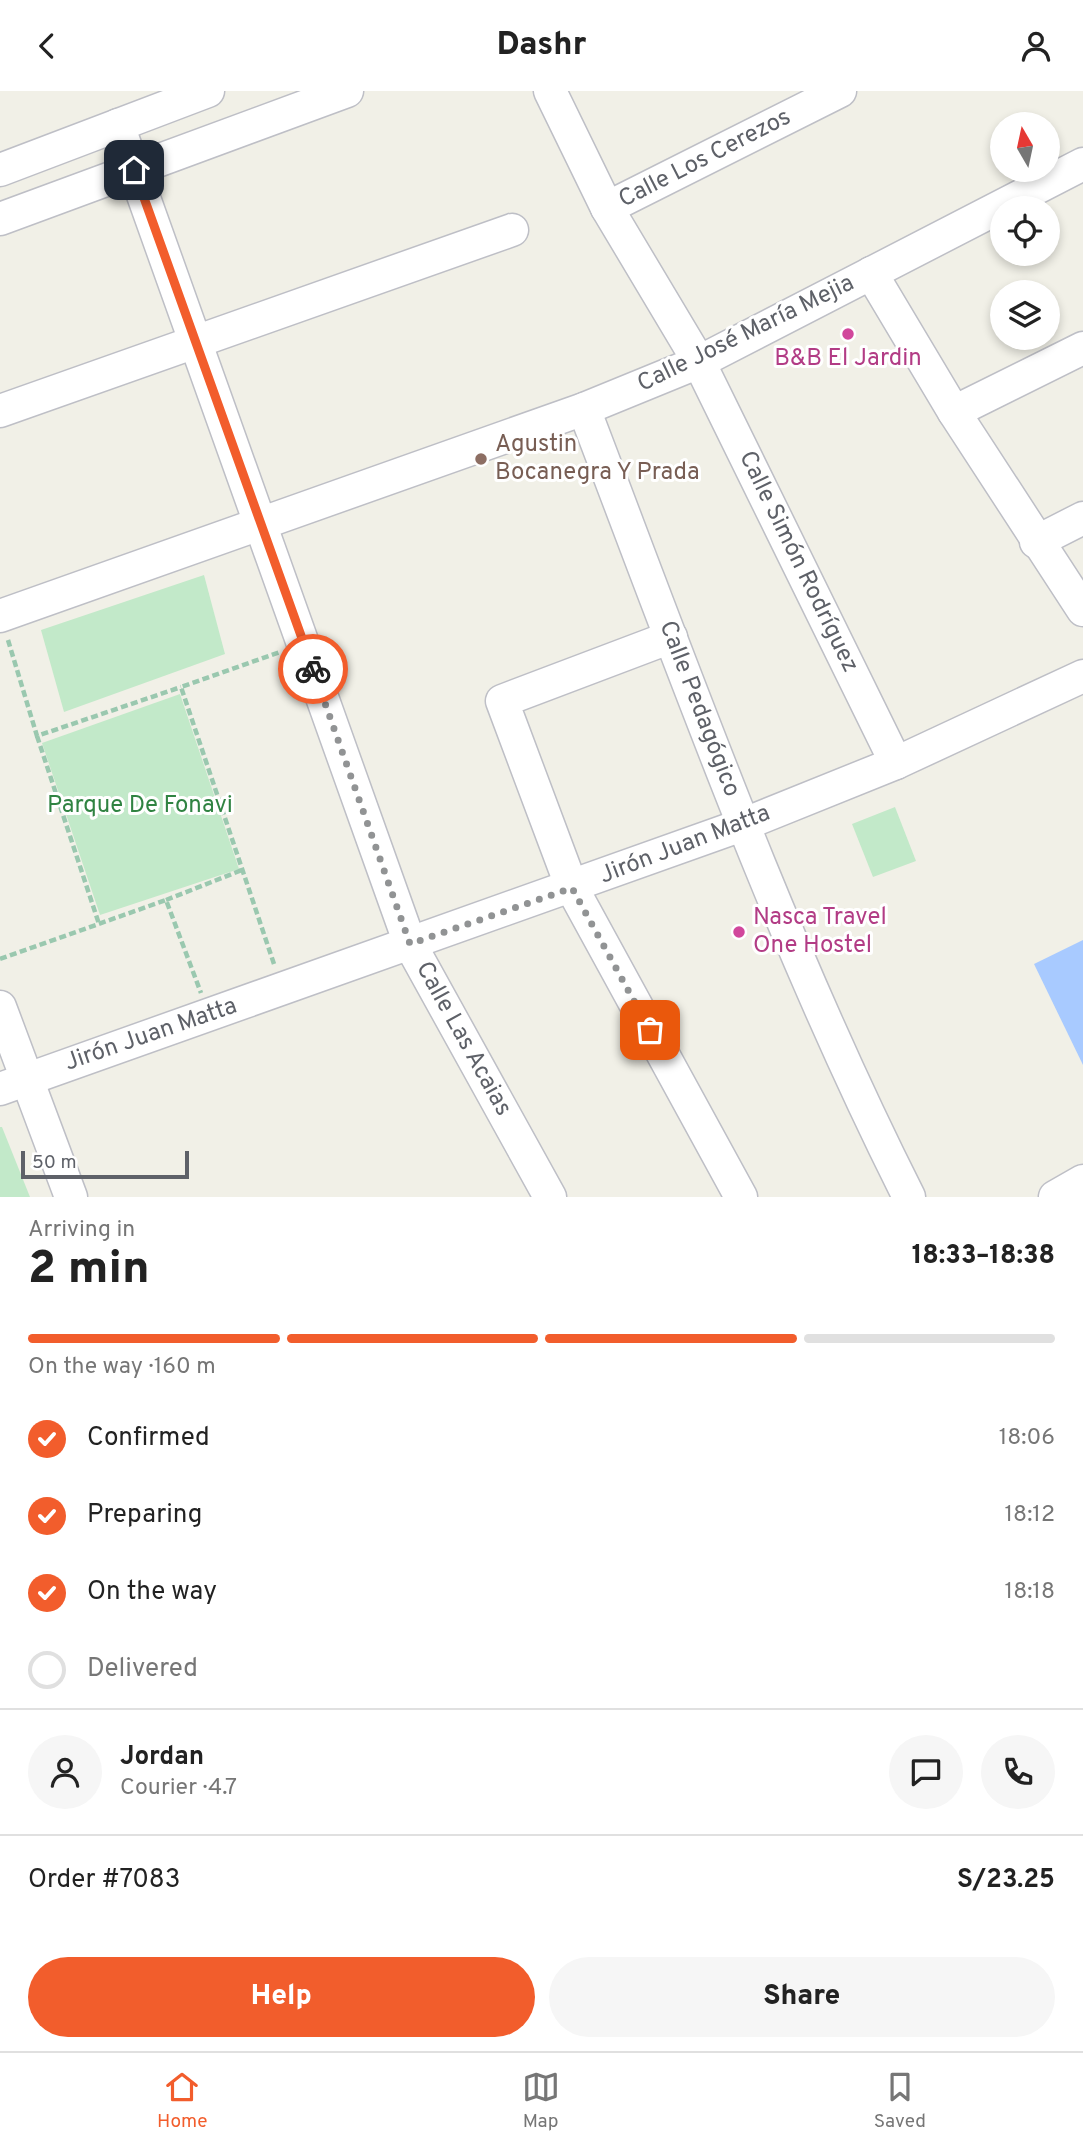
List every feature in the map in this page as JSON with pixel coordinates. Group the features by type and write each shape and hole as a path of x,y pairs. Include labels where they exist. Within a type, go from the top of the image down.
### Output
{"street":[{"path":"0,170 208,91"},
{"path":"0,219 347,91"},
{"name":"Calle Simón Rodríguez","path":"550,91 607,208 699,362 896,763"},
{"name":"Calle Los Cerezos","path":"607,208 840,91"},
{"name":"Calle Las Acaias","path":"118,125 410,944 550,1197"},
{"name":"Calle José María Mejia","path":"0,616 584,409 699,362 1083,164"},
{"path":"0,411 512,230"},
{"path":"871,273 954,412 1036,542 1083,610"},
{"path":"954,412 1083,348"},
{"name":"Calle Pedagógico","path":"584,409 742,825 878,1135 909,1197"},
{"path":"1036,542 1083,519"},
{"path":"671,637 502,701 572,888 741,1197"},
{"name":"Jirón Juan Matta","path":"13,1084 572,888 742,825 896,763 1083,676"},
{"path":"0,1007 13,1084 71,1197"},
{"path":"1055,1197 1083,1181"}],"path":[{"path":"0,616 99,924"},
{"path":"37,736 304,644"},
{"path":"181,687 282,989"},
{"path":"0,959 242,870"},
{"path":"166,900 209,1015"}],"green space":[{"path":"204,575 225,654 64,712 41,630"},
{"name":"Parque De Fonavi","path":"180,694 239,869 100,915 42,743"},
{"path":"895,807 916,861 873,877 852,824"},
{"path":"2,1127 30,1197 0,1197"}],"water":[{"path":"1083,940 1083,1065 1034,964"}],"way so far":[{"path":"313,669 410,944 572,888 650,1030"}],"place":[{"name":"B&B El Jardin","path":"848,334"},
{"name":"Agustin Bocanegra Y Prada","path":"481,459"},
{"name":"Nasca Travel One Hostel","path":"739,932"}],"route":[{"path":"134,170 313,669"}]}
